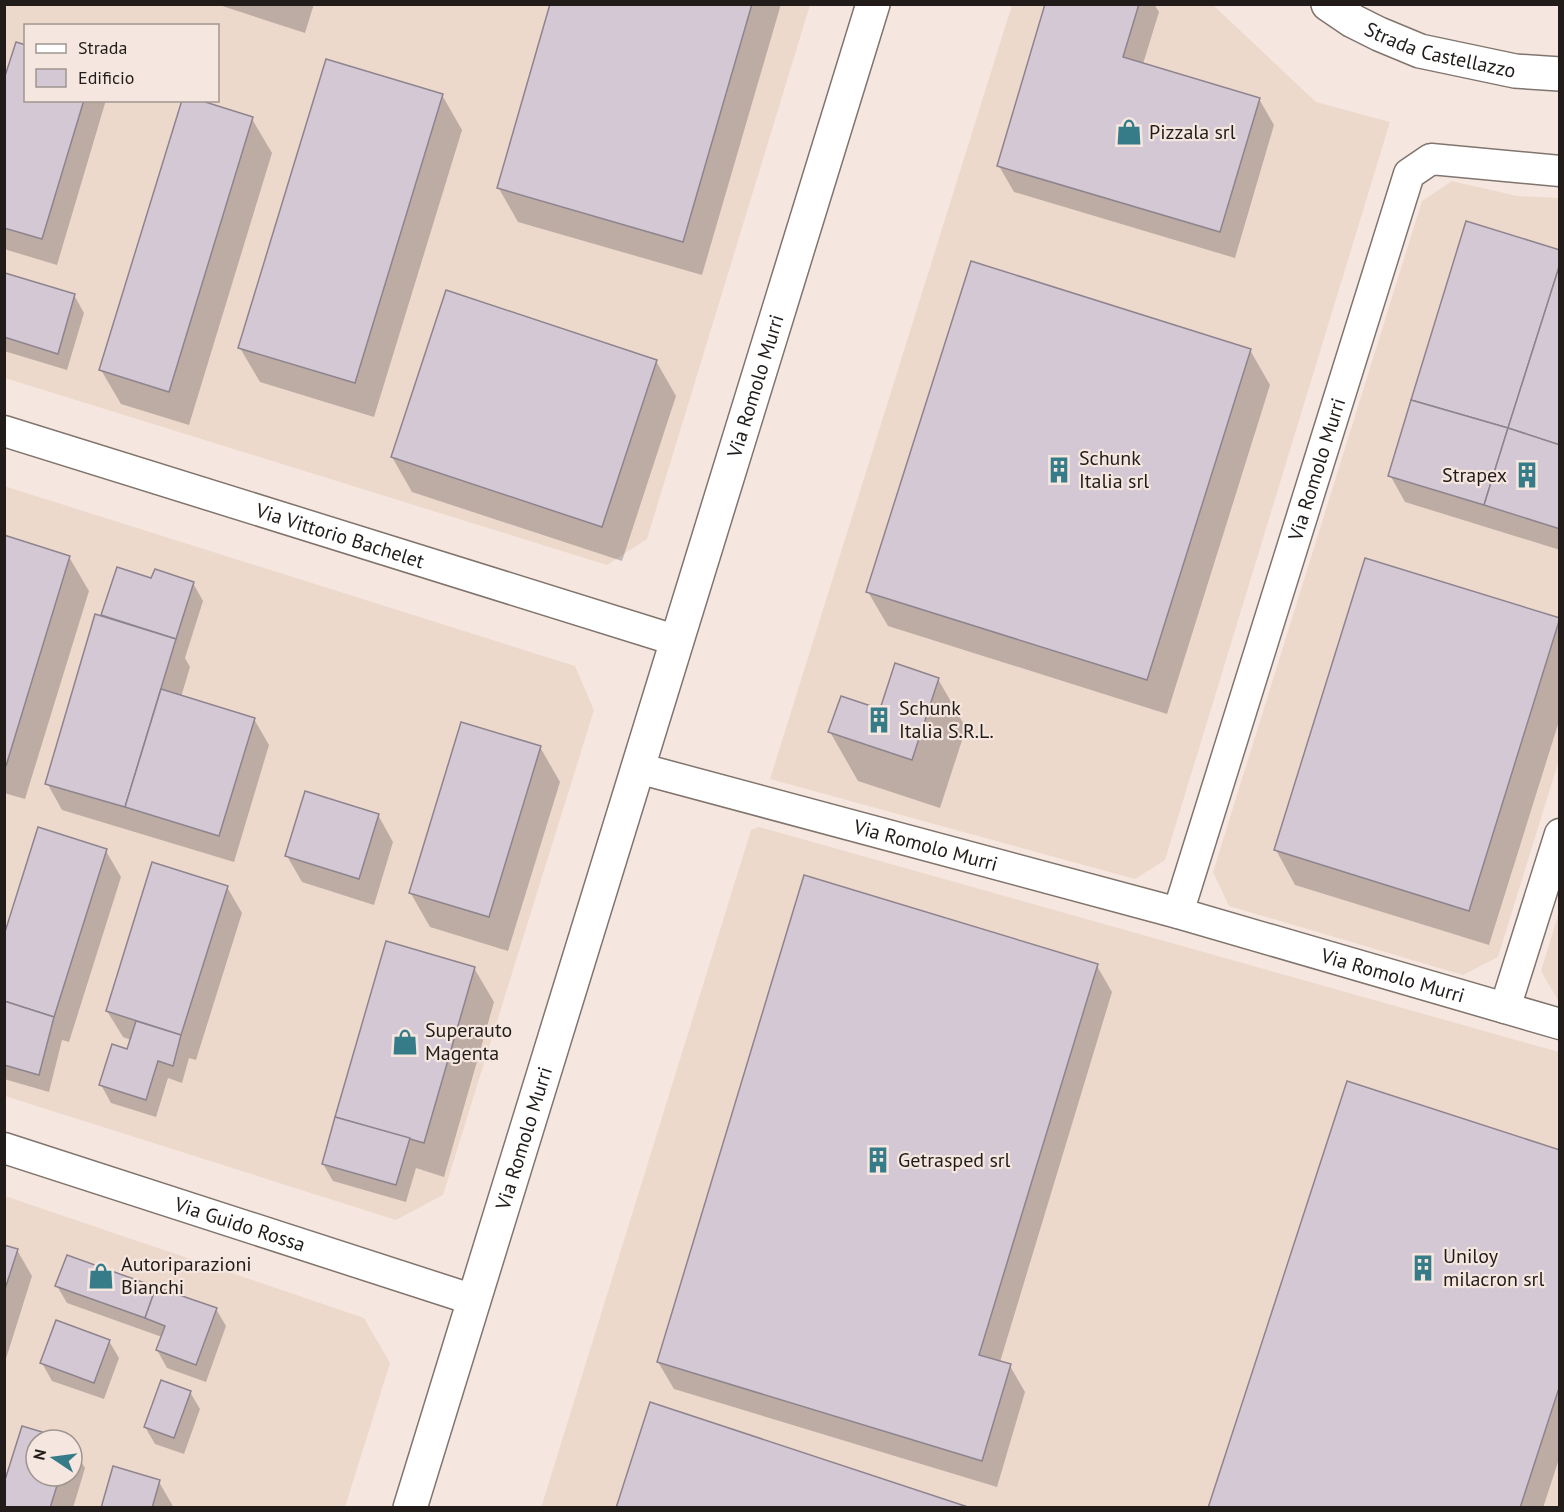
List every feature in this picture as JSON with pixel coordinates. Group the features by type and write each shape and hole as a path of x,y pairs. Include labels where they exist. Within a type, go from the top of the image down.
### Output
{"street":[{"name":"Via Romolo Murri","path":"410,1508 873,4"},
{"name":"Strada Castellazzo","path":"1328,4 1353,21 1420,51 1515,71 1560,74"},
{"name":"Via Romolo Murri","path":"1178,914 1409,174 1431,159 1560,171"},
{"name":"Via Vittorio Bachelet","path":"4,431 678,642"},
{"name":"Via Romolo Murri","path":"638,768 1178,914 1560,1024"},
{"path":"1505,1008 1560,834"},
{"name":"Via Guido Rossa","path":"4,1148 474,1300"}],"shaded area":[{"path":"4,5 810,5 647,539 607,565 5,378"},
{"path":"1012,5 1213,5 1316,102 1390,122 1165,860 1135,879 770,779"},
{"path":"1452,181 1517,196 1559,198 1559,760 1498,957 1463,975 1229,906 1213,872 1422,201"},
{"path":"4,486 575,666 594,710 443,1195 396,1220 5,1096"},
{"path":"759,827 1559,1052 1559,1507 541,1508 751,830"},
{"path":"1559,912 1560,1002 1541,971"},
{"path":"5,1196 364,1318 390,1363 345,1507 5,1508"}],"building":[{"path":"550,4 752,4 683,242 497,188"},
{"name":"Pizzala srl","path":"1045,4 1139,4 1123,57 1260,98 1220,232 997,166"},
{"path":"16,42 24,44 24,102 83,102 42,239 4,228 4,79"},
{"path":"326,59 443,94 355,383 238,348"},
{"path":"181,102 205,102 253,117 169,392 99,370"},
{"path":"1466,221 1560,250 1560,264 1508,428 1411,400"},
{"name":"Schunk Italia srl","path":"971,261 1251,349 1147,680 866,592"},
{"path":"1560,264 1560,445 1508,428"},
{"path":"5,273 75,294 58,354 4,337"},
{"path":"446,290 657,360 602,527 391,457"},
{"path":"1411,400 1508,428 1484,505 1388,476"},
{"name":"Strapex","path":"1508,428 1560,445 1560,529 1484,505"},
{"path":"4,535 70,556 6,766 4,765"},
{"path":"1365,558 1560,618 1469,911 1274,850"},
{"path":"117,567 151,578 155,569 194,582 176,639 101,615"},
{"path":"95,614 176,639 125,807 45,784"},
{"name":"Schunk Italia S.R.L.","path":"895,663 939,678 912,760 828,732 841,696 880,709"},
{"path":"161,689 255,718 219,836 125,807"},
{"path":"461,722 541,746 489,917 409,893"},
{"path":"305,791 379,814 359,879 285,856"},
{"path":"38,827 107,849 54,1017 4,1001 4,935"},
{"path":"152,862 228,886 181,1035 106,1011"},
{"name":"Getrasped srl","path":"804,875 1098,964 979,1355 1011,1364 982,1461 657,1362"},
{"name":"Superauto Magenta","path":"386,941 475,967 424,1143 335,1117"},
{"path":"4,1001 54,1017 39,1075 4,1065"},
{"path":"136,1021 181,1035 173,1066 158,1061 146,1100 99,1085 112,1044 127,1049"},
{"name":"Uniloy milacron srl","path":"1347,1081 1560,1150 1560,1385 1520,1508 1208,1508"},
{"path":"335,1117 410,1138 396,1185 322,1164"},
{"path":"4,1245 18,1249 4,1292"},
{"path":"67,1255 156,1287 145,1318 55,1286"},
{"path":"156,1287 217,1308 196,1365 156,1350 165,1326 145,1318"},
{"path":"56,1320 110,1340 94,1383 40,1363"},
{"path":"161,1380 191,1391 174,1438 144,1427"},
{"path":"650,1402 971,1508 616,1508"},
{"path":"22,1426 29,1428 24,1428 24,1488 56,1488 50,1508 4,1508 4,1483"},
{"path":"113,1466 160,1480 152,1508 101,1508"}],"place":[{"name":"Pizzala srl","path":"1129,132"},
{"name":"Schunk Italia srl","path":"1059,470"},
{"name":"Strapex","path":"1527,475"},
{"name":"Schunk Italia S.R.L.","path":"879,720"},
{"name":"Superauto Magenta","path":"405,1042"},
{"name":"Getrasped srl","path":"878,1160"},
{"name":"Uniloy milacron srl","path":"1423,1268"},
{"name":"Autoriparazioni Bianchi","path":"101,1276"}]}
